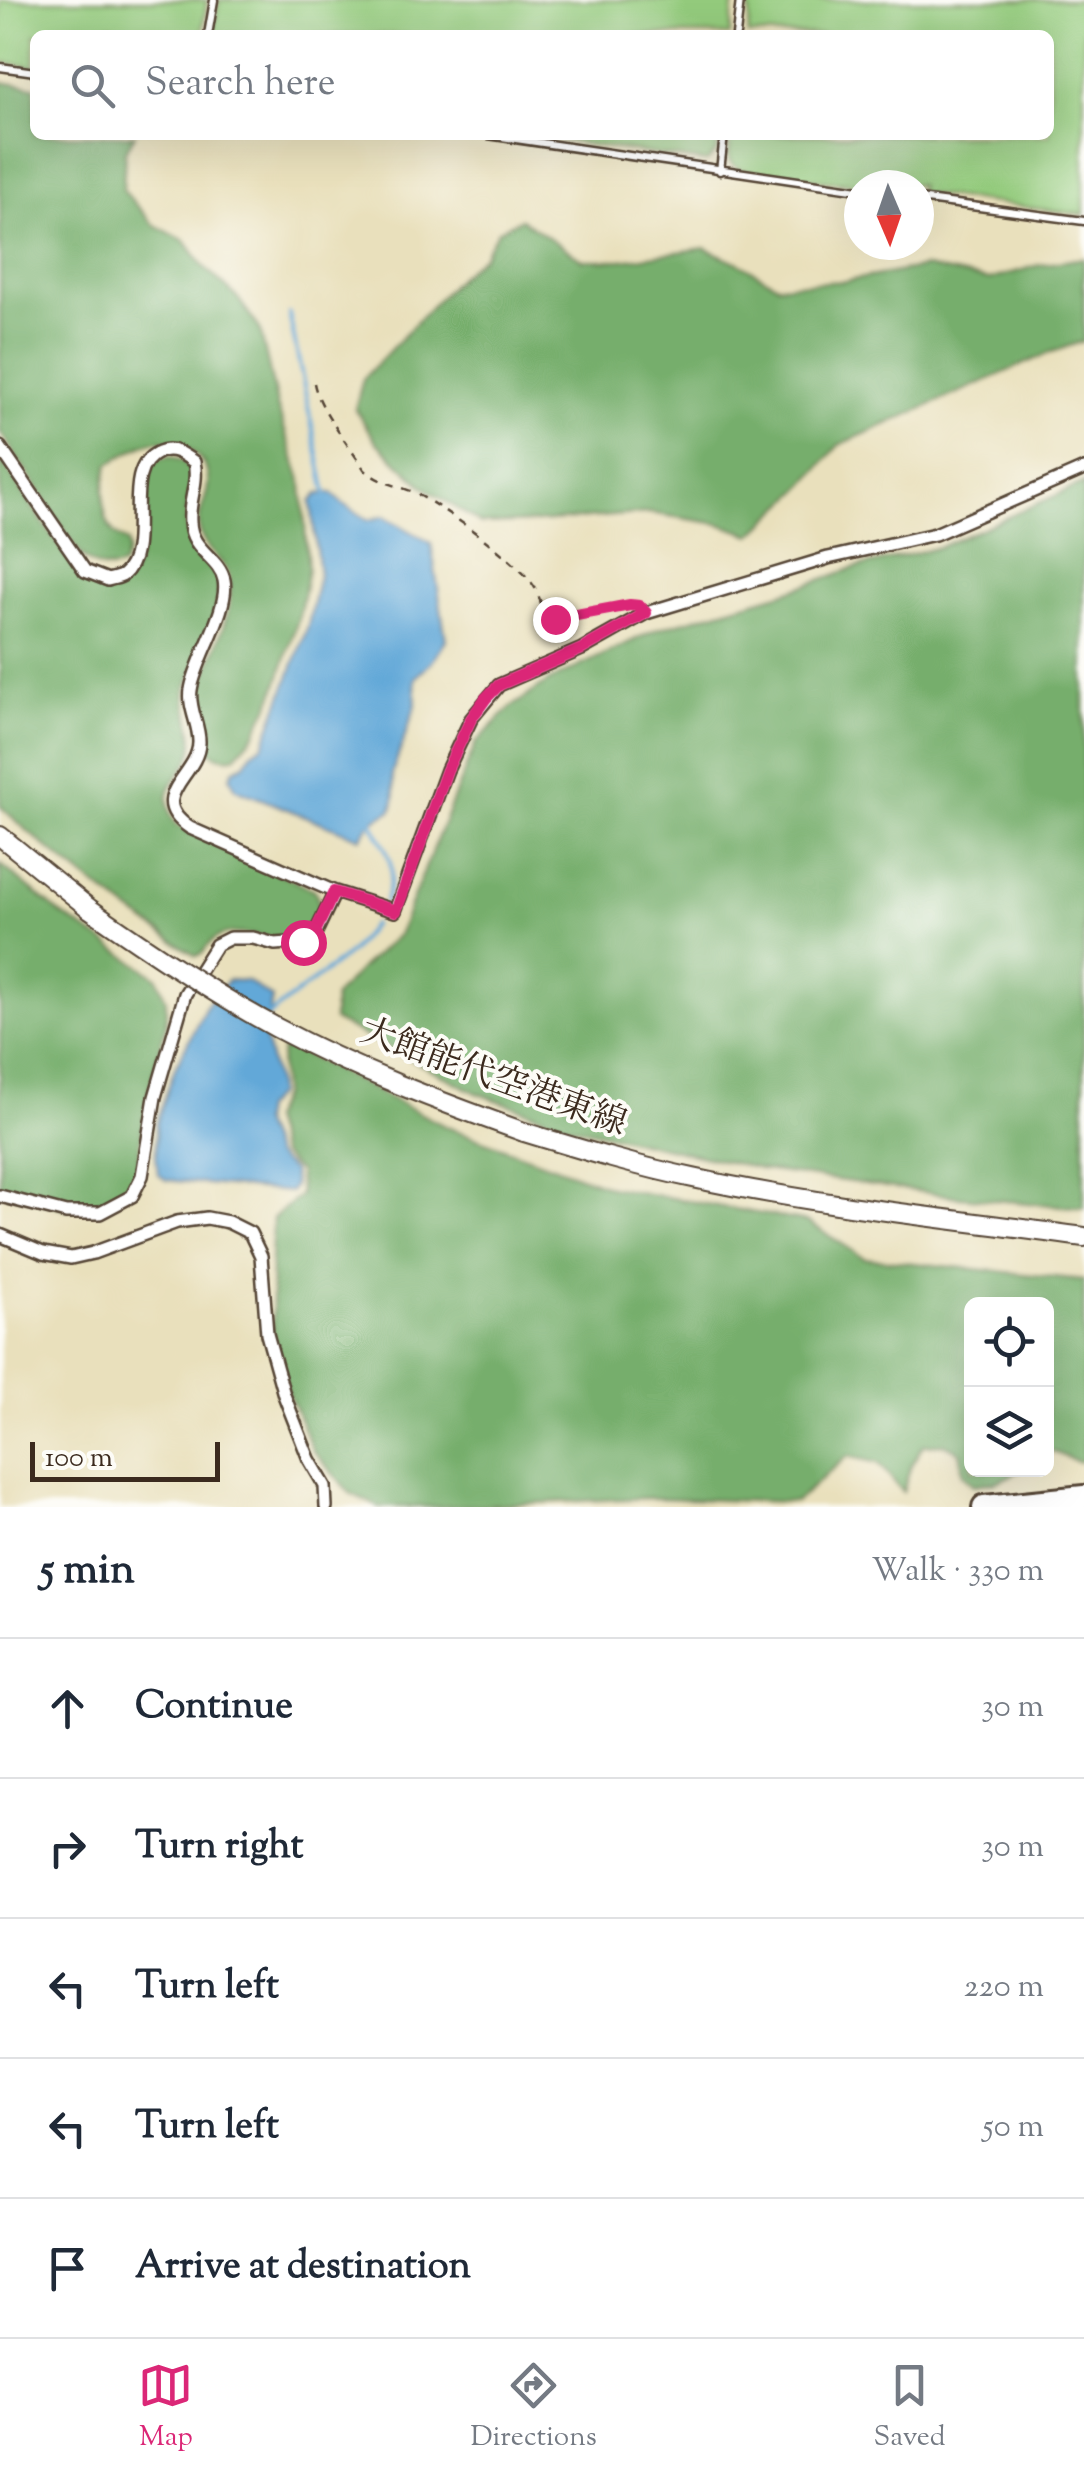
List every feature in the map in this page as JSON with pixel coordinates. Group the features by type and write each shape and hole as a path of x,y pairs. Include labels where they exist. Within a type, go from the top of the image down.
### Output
{"highway":[{"path":"984,1507 1084,1497"}],"main road":[{"name":"大館能代空港東線","path":"0,836 90,909 208,989 359,1068 441,1103 609,1158 692,1178 782,1195 1084,1236"}],"street":[{"path":"0,446 85,571 108,580 123,574 131,561 140,474 150,457 165,450 180,452 194,462 197,475 189,520 193,540 224,580 223,599 191,691 200,742 173,791 178,820 334,892 396,911 447,770 471,719 499,685 582,649 646,613 828,558 935,534 1084,469"},
{"path":"0,1196 66,1213 100,1213 132,1196 142,1176 155,1097 185,994 216,945 230,938 253,938 275,944 303,942 314,934 334,892"},
{"path":"0,1234 43,1253 71,1258 177,1222 207,1218 228,1222 250,1233 261,1256 266,1334 308,1459 326,1486 326,1507"}],"lane":[{"path":"209,30 214,0"},
{"path":"737,30 740,0"},
{"path":"0,67 30,71"},
{"path":"520,140 844,188"},
{"path":"720,171 723,140"},
{"path":"934,200 1084,221"}],"path":[{"path":"314,383 320,400 364,469 372,477 412,492 456,519 506,558 530,580 547,617 555,619 630,605 640,606 646,613"}],"green space":[{"path":"0,0 207,0 203,30 120,30 108,26 96,30 30,30 30,66 0,62"},
{"path":"219,0 734,0 731,30 214,30"},
{"path":"745,0 1084,0 1084,215 934,195 934,170 844,170 844,183 743,170 729,160 730,140 1054,140 1054,30 748,30 750,11"},
{"path":"0,82 30,86 30,140 132,140 125,152 123,190 153,224 185,241 203,266 237,297 260,329 278,409 302,483 308,569 300,613 274,695 255,734 234,757 213,753 199,724 202,688 230,599 224,566 200,532 199,518 208,486 203,463 183,447 158,441 140,446 109,464 104,508 109,525 127,542 128,551 123,566 106,569 81,555 0,432"},
{"path":"557,140 718,140 717,151 707,162"},
{"path":"521,219 583,260 622,260 705,248 777,285 846,281 925,267 989,280 1039,265 1084,258 1084,341 839,445 799,491 752,535 719,524 650,513 481,524 424,487 377,443 355,409 363,379 483,256 499,230"},
{"path":"171,456 192,470 186,517 188,536 195,552 216,577 219,591 187,689 193,735 191,753 170,788 169,809 176,825 314,890 319,905 316,920 299,936 227,934 196,956 95,885 0,806 0,459 82,579 105,586 120,584 131,575 140,546 146,478 155,459"},
{"path":"1084,483 1084,1208 959,1197 764,1170 571,1126 479,1094 333,1020 334,997 398,935 476,743 510,708 549,681 657,629 854,568 940,547"},
{"path":"0,864 60,913 157,977 166,1000 166,1025 146,1102 137,1172 127,1193 100,1208 69,1209 0,1191"},
{"path":"294,1049 447,1127 610,1187 808,1222 864,1258 1084,1280 1084,1462 1054,1452 1054,1297 964,1297 964,1476 960,1452 944,1444 923,1445 911,1465 903,1492 878,1463 848,1456 795,1502 650,1498 379,1507 350,1493 313,1451 285,1385 273,1334 273,1218 300,1195 298,1172 280,1154 270,1120 282,1094 282,1050"},
{"path":"965,1477 1007,1477 997,1482 974,1485"}],"water":[{"path":"332,493 369,520 384,516 431,543 446,640 415,678 416,705 392,773 392,810 371,822 360,838 236,789 230,777 264,744 308,626 319,575 311,502 318,494"},
{"path":"228,980 247,981 272,998 265,1039 277,1094 263,1109 261,1122 275,1156 292,1171 294,1185 290,1192 166,1180 158,1174 156,1124 175,1068 206,1006"}],"waterway":[{"path":"289,314 326,493"},
{"path":"371,821 390,860 391,878 385,902"},
{"path":"268,1016 351,952 373,924"}],"route":[{"path":"303,942 314,934 334,892 396,911 447,770 471,719 499,685 582,649 646,613 640,606 630,605 555,619"}]}
